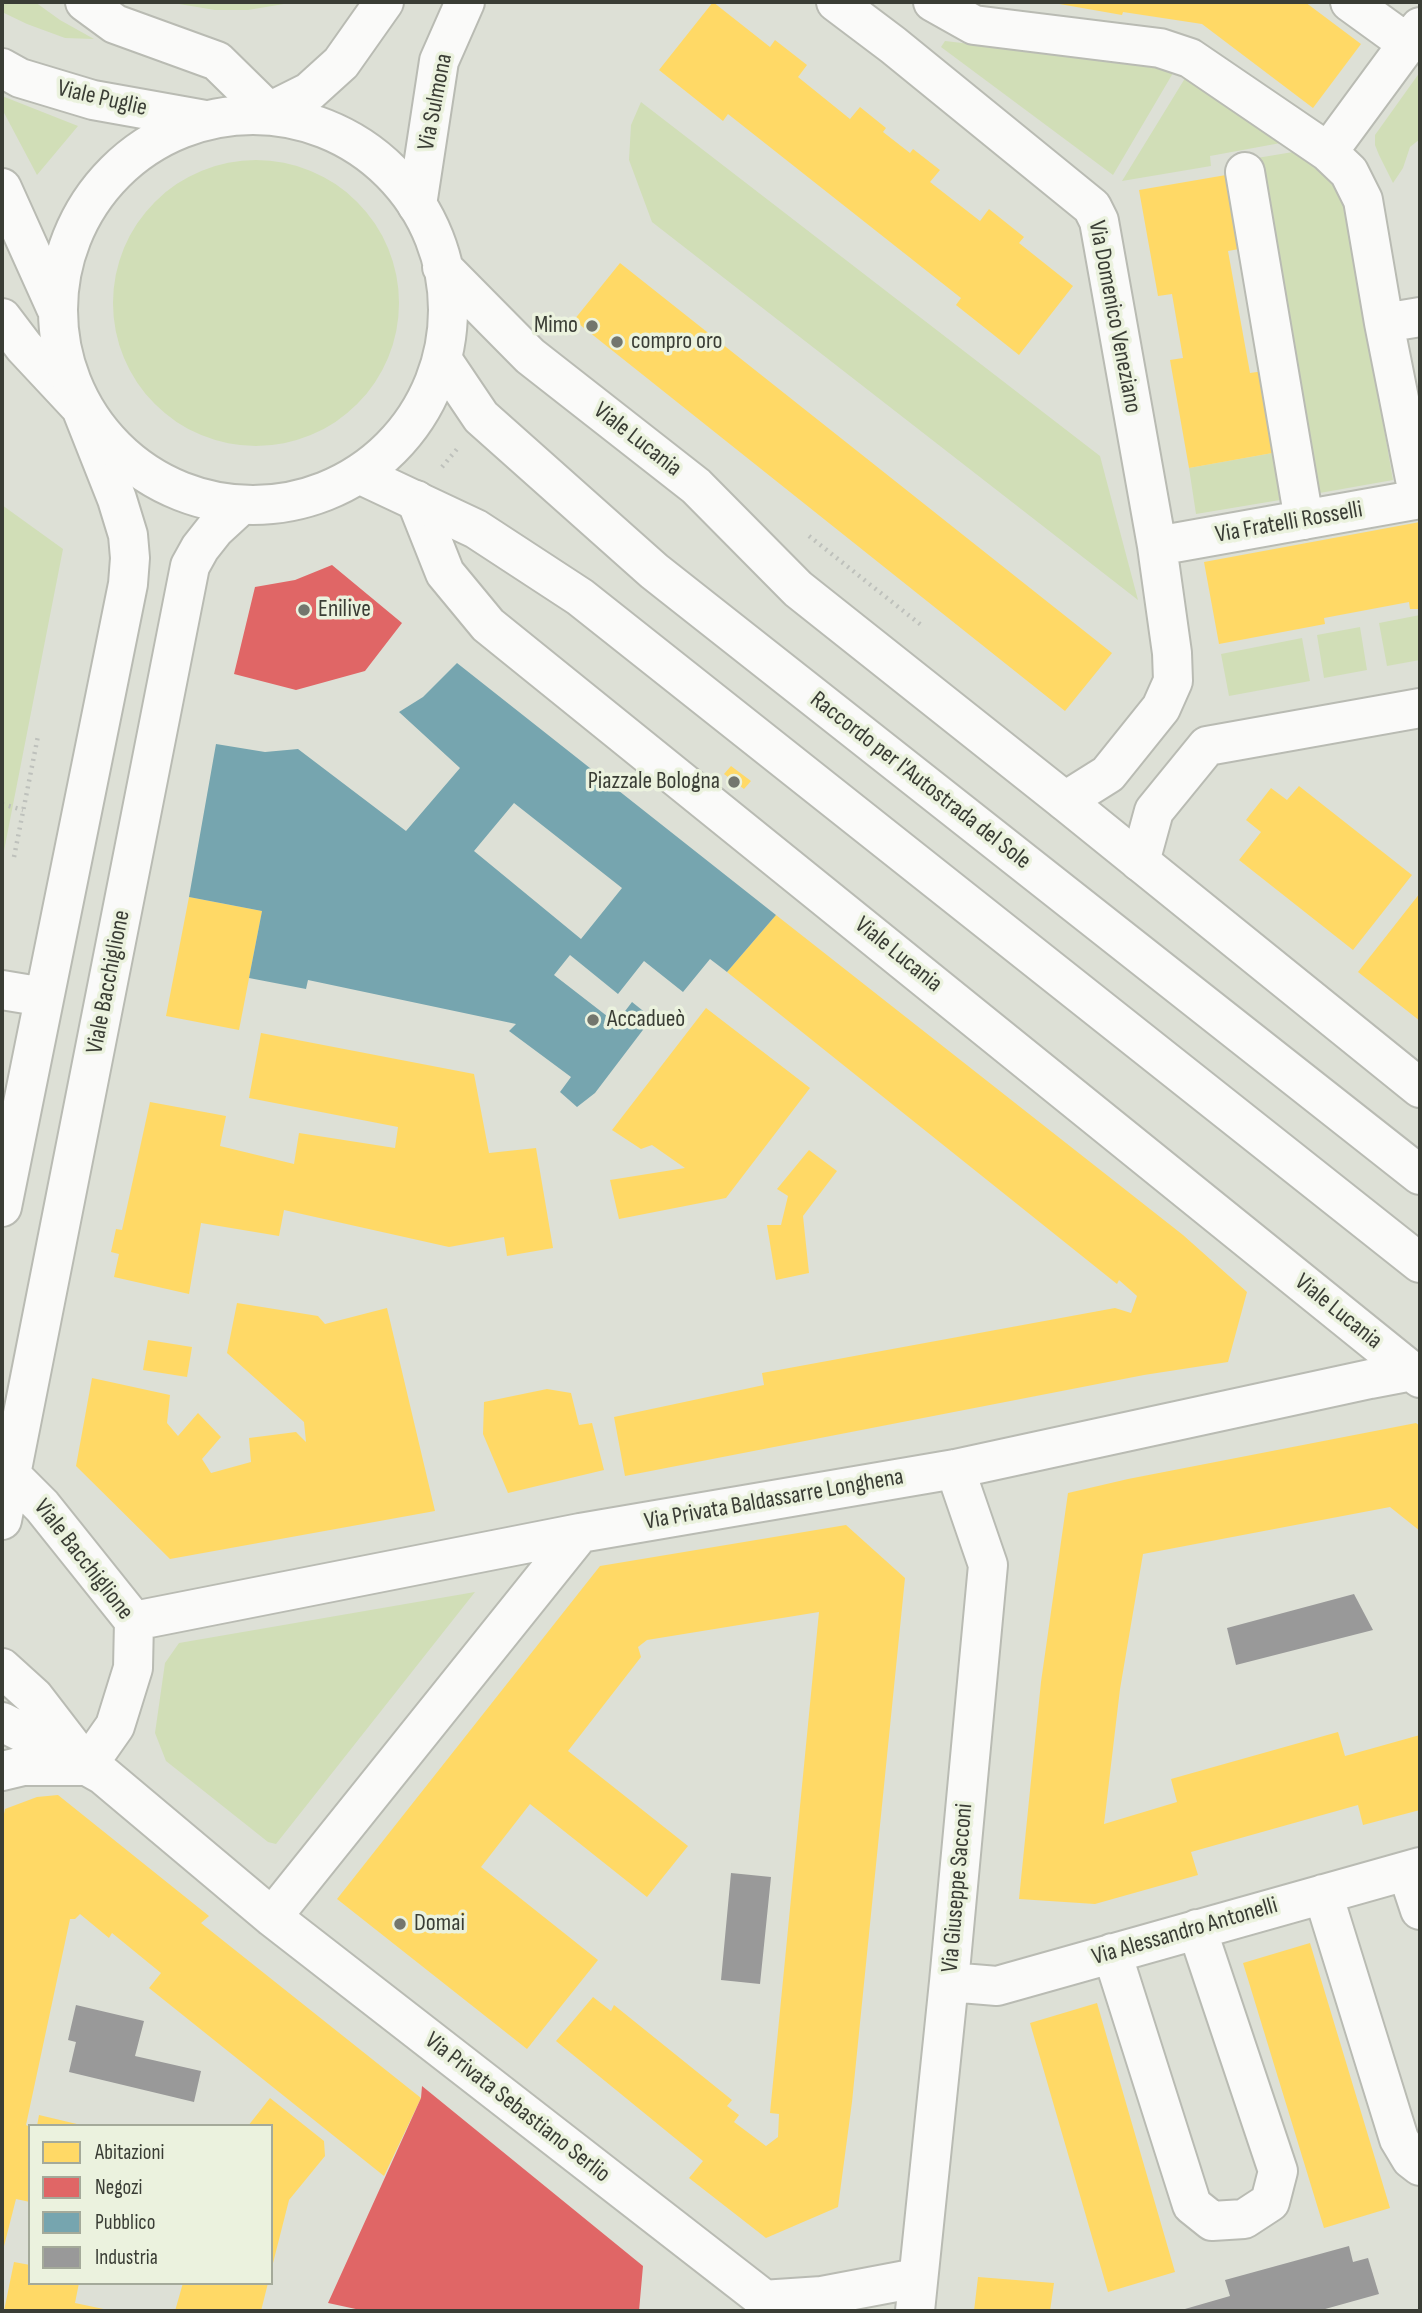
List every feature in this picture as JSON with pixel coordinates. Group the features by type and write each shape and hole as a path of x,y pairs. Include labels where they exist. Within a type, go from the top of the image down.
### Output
{"main road":[{"path":"85,2 116,24 217,61 269,112"},
{"path":"269,112 309,92 341,63 384,2"},
{"name":"Via Sulmona","path":"417,205 439,61 465,2"},
{"name":"Via Domenico Veneziano","path":"836,2 893,45 1091,207 1099,221 1157,546 1172,653 1173,681 1161,708 1108,774 1065,801"},
{"path":"893,45 925,2"},
{"path":"933,2 974,26 1160,48 1190,58 1328,152 1349,172 1363,200 1402,320 1420,499"},
{"path":"1328,152 1414,36 1350,2"},
{"name":"Viale Puglie","path":"2,68 20,78 93,100 205,120"},
{"path":"2,318 113,449 140,472 172,490 205,502 240,506 282,504 323,494 359,474 400,438 427,397 444,362 448,298 439,250 417,205 395,175 367,151 305,119 269,112 205,120 157,139 116,170 84,211 64,257 56,308"},
{"path":"1245,172 1304,520"},
{"path":"2,188 56,308 65,360 117,499 128,535 130,558 128,584 2,1207"},
{"name":"Viale Lucania","path":"442,267 530,356 696,486 798,589 1420,1088"},
{"name":"Raccordo per l'Autostrada del Sole","path":"444,362 481,417 654,571 1420,1175"},
{"path":"359,474 476,529 580,597 1420,1263"},
{"name":"Via Fratelli Rosselli","path":"1157,546 1420,499"},
{"name":"Viale Lucania","path":"416,500 445,573 488,625 1416,1375"},
{"name":"Viale Bacchiglione","path":"2,1520 190,566 215,529 240,506"},
{"path":"1161,708 1208,746"},
{"path":"1140,862 1154,811 1208,746 1420,708"},
{"path":"2,990 44,997"},
{"name":"Via Privata Baldassarre Longhena","path":"134,1621 580,1533 955,1469 1370,1378 1416,1375"},
{"name":"Via Giuseppe Sacconi","path":"916,2295 949,1982 988,1565 955,1469"},
{"name":"Viale Bacchiglione","path":"12,1476 42,1506 134,1621 133,1668 115,1726 87,1766"},
{"path":"272,1917 580,1533"},
{"name":"Via Privata Sebastiano Serlio","path":"2,1668 34,1697 87,1766 103,1775 272,1917 771,2306 822,2296 916,2295"},
{"path":"2,1721 87,1766"},
{"path":"2,1771 23,1766 87,1766"},
{"path":"1414,1869 1420,1910"},
{"name":"Via Alessandro Antonelli","path":"949,1982 997,1986 1414,1869"},
{"path":"1323,1894 1399,2139 1420,2166"},
{"path":"1112,1953 1192,2205 1212,2221 1244,2220 1270,2202 1278,2171 1197,1929"}],"path":[{"path":"442,467 462,442"},
{"path":"809,536 921,625"},
{"path":"14,857 38,736"},
{"path":"2,804 23,810"}],"green space":[{"path":"2,2 35,2 94,39 65,38 27,24 2,12"},
{"path":"167,2 296,2 248,10 215,10"},
{"path":"945,41 1176,68 1113,175 941,47"},
{"path":"1420,72 1420,139 1410,147 1403,168 1393,183 1375,145 1375,135"},
{"path":"1187,75 1286,142 1210,156 1211,166 1122,181"},
{"path":"2,96 78,126 37,175 2,109"},
{"path":"641,102 1100,456 1138,600 652,222 629,160 631,125"},
{"path":"1299,151 1333,182 1345,204 1393,480 1314,494 1257,158"},
{"path":"242,160 270,160 311,170 347,192 367,212 389,248 397,275 397,331 389,358 367,394 347,414 311,436 298,440 270,446 242,446 201,436 165,414 145,394 123,358 119,345 113,317 113,289 123,248 145,212 165,192 201,170 214,166"},
{"path":"1278,452 1286,499 1196,514 1189,468"},
{"path":"2,505 63,549 2,861"},
{"path":"1420,615 1420,660 1387,666 1379,623"},
{"path":"1360,627 1367,670 1324,678 1317,635"},
{"path":"1302,638 1310,681 1229,696 1221,654"},
{"path":"475,1592 276,1844 268,1842 166,1761 155,1733 165,1663 179,1643"}],"building: Abitazioni":[{"path":"713,2 770,47 775,40 807,65 798,77 850,119 860,107 886,128 883,132 910,153 913,149 940,170 930,182 980,221 989,209 1024,237 1019,243 1073,286 1019,355 956,305 961,298 728,114 723,121 659,70"},
{"path":"1048,2 1305,2 1361,44 1313,108 1202,24 1123,12 1122,15"},
{"path":"1226,175 1239,249 1228,251 1250,373 1264,371 1278,452 1189,468 1170,360 1183,358 1172,294 1158,296 1139,190"},
{"path":"620,263 1112,653 1065,711 574,320"},
{"path":"1420,522 1420,609 1410,609 1409,602 1324,618 1325,624 1219,644 1204,562"},
{"path":"731,766 751,781 744,789 724,774"},
{"path":"1299,786 1412,875 1353,950 1239,860 1261,832 1246,820 1271,788 1287,800"},
{"path":"1420,893 1420,1021 1358,972"},
{"path":"189,897 262,911 239,1030 166,1016"},
{"path":"776,915 1183,1235 1247,1292 1228,1362 1144,1375 625,1476 614,1417 764,1385 762,1373 1115,1308 1131,1313 1137,1296 1119,1280 1117,1284 727,972"},
{"path":"706,1008 810,1088 726,1198 619,1219 610,1180 685,1168 652,1145 641,1149 612,1130"},
{"path":"261,1033 474,1074 489,1153 536,1148 553,1248 507,1256 504,1237 449,1247 284,1210 279,1236 201,1223 189,1294 114,1277 119,1254 111,1252 116,1229 122,1230 150,1102 226,1116 220,1146 294,1164 299,1133 395,1148 398,1127 249,1098"},
{"path":"809,1150 837,1171 803,1216 809,1273 776,1280 767,1225 781,1225 788,1196 777,1189"},
{"path":"237,1303 318,1316 325,1324 387,1308 435,1511 170,1559 76,1466 92,1378 170,1395 167,1423 178,1436 198,1413 221,1437 202,1459 211,1473 251,1462 249,1438 296,1432 306,1442 304,1422 227,1353"},
{"path":"148,1340 192,1347 187,1377 143,1370"},
{"path":"547,1389 571,1393 579,1425 592,1423 604,1470 508,1493 483,1434 484,1402"},
{"path":"1416,1423 1420,1426 1420,1531 1390,1507 1143,1554 1120,1689 1104,1824 1177,1802 1171,1779 1338,1732 1345,1756 1420,1735 1420,1810 1363,1825 1358,1805 1191,1852 1198,1875 1095,1904 1019,1899 1041,1682 1068,1493"},
{"path":"846,1525 905,1578 852,2102 838,2207 766,2238 689,2178 703,2161 556,2041 593,1997 611,2011 614,2005 732,2100 727,2106 739,2115 734,2122 766,2146 778,2137 779,2114 770,2113 819,1612 647,1640 638,1647 641,1657 568,1751 688,1846 647,1897 530,1804 481,1867 598,1960 527,2049 337,1899 600,1566"},
{"path":"58,1795 209,1916 201,1923 421,2098 384,2176 149,1988 161,1973 112,1933 109,1938 80,1914 75,1919 70,1919 26,2125 28,2202 16,2199 2,2254 2,1824 5,1809 37,1797"},
{"path":"1310,1943 1390,2208 1324,2228 1243,1963"},
{"path":"1097,2003 1175,2272 1108,2292 1030,2023"},
{"path":"270,2098 324,2141 325,2156 289,2200 273,2263 273,2124 250,2124"},
{"path":"39,2115 77,2124 37,2124"},
{"path":"14,2262 28,2265 28,2285 79,2285 75,2303 113,2311 4,2311"},
{"path":"978,2277 1054,2283 1050,2311 974,2311"},
{"path":"182,2285 268,2285 261,2311 175,2311"}],"building: Negozi":[{"path":"332,565 402,623 365,671 296,690 234,674 255,587 295,580"},
{"path":"422,2086 643,2266 639,2311 365,2311 328,2303 421,2098"}],"building: Pubblico":[{"path":"457,663 776,915 727,972 710,959 683,992 644,961 618,994 570,955 554,975 616,1023 632,1002 652,1018 595,1093 577,1107 560,1092 571,1077 509,1031 516,1024 308,980 306,989 249,978 262,911 189,897 216,744 265,752 298,749 406,831 460,768 399,712 423,697","holes":["514,803 622,888 581,939 474,851"]}],"building: Industria":[{"path":"1354,1594 1373,1630 1236,1665 1227,1628"},
{"path":"731,1873 771,1877 760,1984 721,1980"},
{"path":"76,2005 144,2021 135,2056 201,2071 194,2102 69,2072 76,2042 68,2040"},
{"path":"1349,2246 1353,2262 1368,2258 1379,2294 1318,2311 1178,2311 1230,2296 1225,2280"}],"place":[{"name":"Mimo","path":"592,326"},
{"name":"compro oro","path":"617,342"},
{"name":"Enilive","path":"304,610"},
{"name":"Piazzale Bologna","path":"734,782"},
{"name":"Accadueò","path":"593,1020"},
{"name":"Domai","path":"400,1924"}]}
